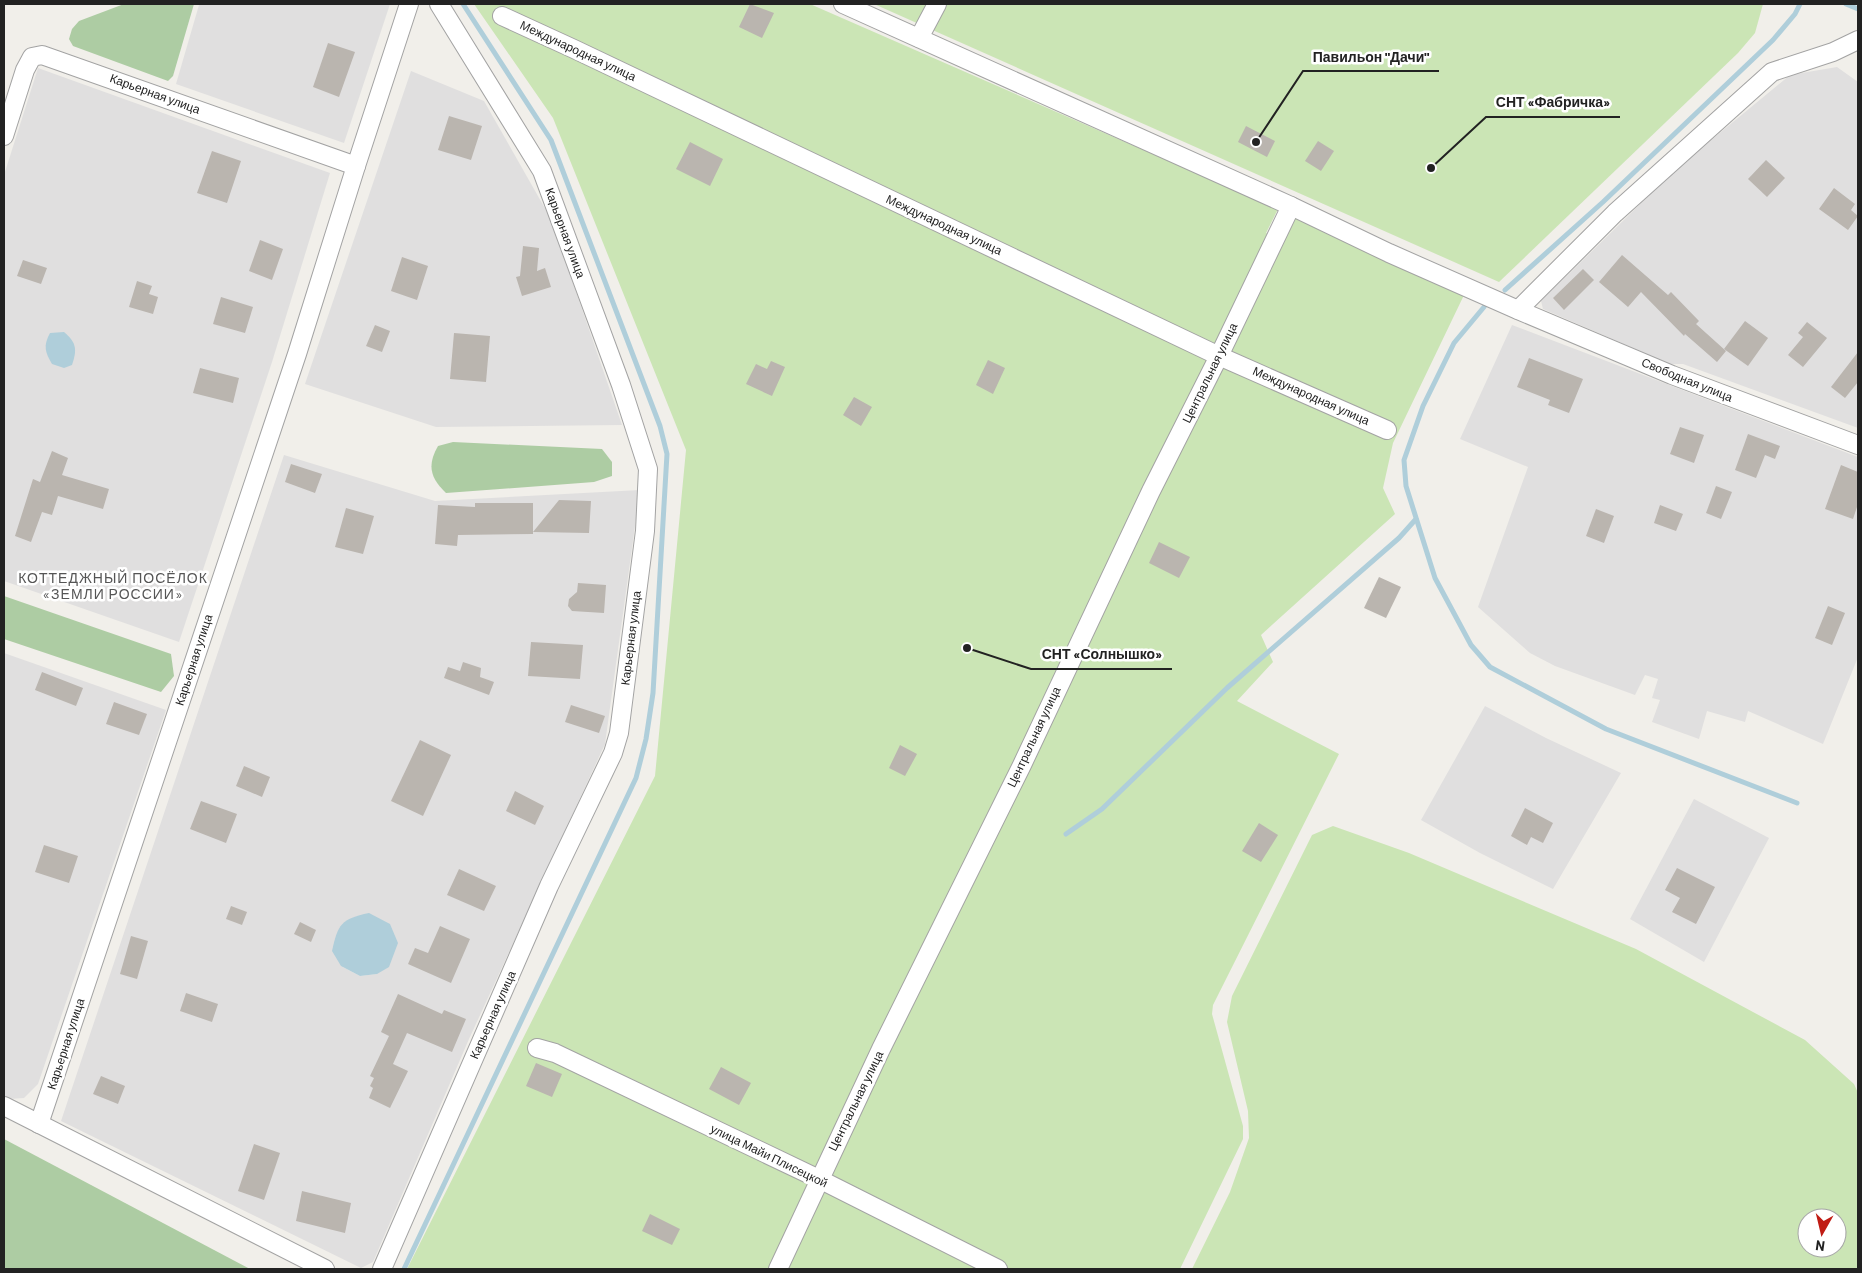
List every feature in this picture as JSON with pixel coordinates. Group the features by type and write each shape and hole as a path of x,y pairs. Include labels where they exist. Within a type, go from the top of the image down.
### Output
{"street":[{"name":"Карьерная улица","path":"39,1124 297,354 409,4"},
{"name":"Карьерная улица","path":"382,1269 549,886 612,753 619,733 645,531 648,469 621,385 542,171 439,4"},
{"name":"Свободная улица","path":"843,4 1518,310 1672,375 1858,445"},
{"path":"919,38 937,4"},
{"name":"Международная улица","path":"502,16 592,57 1219,356 1388,430"},
{"path":"1518,310 1615,213 1772,72 1833,52 1858,40"},
{"name":"Карьерная улица","path":"4,136 25,70 32,57 42,55 356,166"},
{"name":"Центральная улица","path":"778,1269 819,1179 1022,764 1151,491 1219,356 1291,206"},
{"name":"улица Майи Плисецкой","path":"537,1048 555,1053 819,1179 998,1269"},
{"path":"4,1106 325,1269"}],"shaded area":[{"path":"390,4 344,143 176,84 199,5"},
{"path":"1837,67 1858,82 1858,428 1683,364 1670,364 1543,309 1541,301 1676,169 1790,75"},
{"path":"38,68 330,173 272,362 179,642 4,581 4,175"},
{"path":"411,71 484,101 551,219 622,425 436,427 305,384"},
{"path":"1512,325 1858,457 1858,657 1823,744 1748,711 1745,722 1707,711 1699,739 1652,722 1660,700 1652,698 1658,679 1645,675 1635,695 1555,666 1530,653 1478,607 1528,467 1460,439"},
{"path":"284,455 435,501 640,490 605,744 469,1039 373,1262 361,1268 61,1121","holes":["341,966 377,974 360,976"]},
{"path":"4,653 166,710 38,1084 24,1098 9,1099 4,1097"},
{"path":"1485,706 1546,738 1621,773 1553,889 1480,853 1421,820"},
{"path":"1694,799 1769,838 1704,962 1630,919"}],"green space":[{"path":"124,4 194,4 173,76 168,81 73,46 69,39 72,29 79,21"},
{"path":"474,4 810,4 1278,209 1266,233 1284,241 1296,217 1464,295 1393,443 1383,488 1395,514 1261,635 1273,662 1237,701 1339,754 1213,1005 1212,1014 1243,1126 1243,1139 1180,1269 407,1269 655,776 686,450 553,118"},
{"path":"874,4 1763,4 1755,33 1738,53 1499,282"},
{"path":"453,442 602,449 612,462 612,476 594,482 446,493 436,482 431,465 438,446"},
{"path":"4,596 171,654 174,676 161,692 4,639"},
{"path":"1333,826 1409,853 1636,949 1805,1040 1854,1084 1858,1093 1858,1269 1192,1269 1230,1192 1249,1138 1248,1111 1227,1022 1232,996 1312,835"},
{"path":"4,1139 250,1269 4,1269"}],"water":[{"path":"64,332 74,343 75,355 72,365 64,368 52,364 46,352 46,342 50,333"},
{"path":"369,913 390,924 398,943 389,967 377,974 360,976 341,966 332,951 336,935 342,924 352,918"}],"building":[{"path":"750,4 774,13 762,38 739,27"},
{"path":"328,43 355,52 339,97 313,87"},
{"path":"449,116 482,126 471,160 438,150"},
{"path":"1246,126 1275,141 1267,157 1238,142"},
{"path":"1318,141 1334,151 1321,171 1305,161"},
{"path":"690,142 723,159 710,186 676,169"},
{"path":"212,151 241,161 227,203 197,193"},
{"path":"1766,160 1785,178 1767,197 1748,179"},
{"path":"1834,188 1855,204 1851,210 1858,216 1848,230 1819,209"},
{"path":"260,240 283,249 272,280 249,271"},
{"path":"523,246 539,248 537,271 545,268 551,287 522,296 516,277 520,276"},
{"path":"1622,255 1668,295 1671,292 1699,321 1696,324 1726,351 1717,362 1685,334 1684,336 1641,292 1628,307 1599,282"},
{"path":"402,257 428,266 417,300 391,291"},
{"path":"23,260 47,268 41,284 17,276"},
{"path":"1583,269 1594,280 1564,310 1553,298"},
{"path":"137,281 152,286 149,294 158,297 153,314 129,307"},
{"path":"221,297 253,307 245,333 213,324"},
{"path":"1745,321 1768,338 1748,366 1724,349"},
{"path":"1807,322 1827,338 1803,367 1788,355 1803,337 1798,333"},
{"path":"375,325 390,331 382,352 366,346"},
{"path":"454,333 490,336 486,382 450,379"},
{"path":"1858,352 1858,382 1845,398 1831,387"},
{"path":"1529,358 1583,379 1569,413 1548,405 1550,400 1517,387"},
{"path":"988,360 1005,368 993,394 976,385"},
{"path":"771,361 785,367 772,396 746,384 756,364 767,369"},
{"path":"200,368 239,378 233,403 193,393"},
{"path":"854,397 872,407 861,426 843,415"},
{"path":"1680,427 1704,435 1694,463 1670,454"},
{"path":"1748,434 1780,446 1775,459 1765,455 1756,478 1735,470"},
{"path":"52,451 68,458 62,475 109,489 103,509 58,496 52,515 42,512 31,542 15,536 33,479 40,482"},
{"path":"291,464 322,474 315,493 285,482"},
{"path":"1841,465 1858,472 1858,504 1853,519 1825,509"},
{"path":"1716,486 1732,492 1721,519 1706,513"},
{"path":"559,500 591,501 589,533 533,532"},
{"path":"475,503 533,503 533,534 458,535 457,546 435,544 438,505 475,507"},
{"path":"1660,505 1683,514 1676,531 1654,523"},
{"path":"346,508 374,516 363,554 335,547"},
{"path":"1596,509 1614,516 1604,543 1586,536"},
{"path":"1159,542 1190,557 1179,578 1149,563"},
{"path":"1379,577 1401,587 1386,618 1364,608"},
{"path":"578,583 606,585 604,613 572,611 568,606 569,599 577,592"},
{"path":"1828,606 1845,613 1832,645 1815,638"},
{"path":"531,642 583,645 580,679 528,676"},
{"path":"463,662 481,668 480,677 494,682 489,695 444,678 448,667 460,671"},
{"path":"42,672 83,688 76,706 35,690"},
{"path":"114,702 147,714 139,735 106,724"},
{"path":"571,705 605,716 599,733 565,722"},
{"path":"420,740 451,755 423,816 391,801"},
{"path":"900,745 917,754 905,776 889,768"},
{"path":"244,766 270,777 262,797 236,786"},
{"path":"515,791 544,806 535,825 506,811"},
{"path":"201,801 237,814 226,843 190,829"},
{"path":"1525,808 1553,823 1543,843 1531,837 1527,845 1511,836"},
{"path":"1259,823 1278,835 1261,862 1242,851"},
{"path":"44,845 78,856 69,883 35,872"},
{"path":"1677,868 1715,887 1696,924 1672,912 1680,898 1665,890"},
{"path":"459,869 496,886 484,911 447,895"},
{"path":"231,906 247,912 242,925 226,919"},
{"path":"300,922 316,930 311,942 294,934"},
{"path":"440,926 470,939 451,983 408,964 415,948 428,953"},
{"path":"131,936 148,941 137,979 120,974"},
{"path":"186,993 218,1004 212,1022 180,1011"},
{"path":"398,994 442,1014 444,1010 466,1019 452,1052 407,1033 393,1064 408,1071 390,1108 369,1098 373,1088 370,1086 374,1078 370,1076 389,1036 381,1032"},
{"path":"536,1063 562,1074 552,1097 526,1086"},
{"path":"721,1067 751,1083 739,1105 709,1089"},
{"path":"101,1076 125,1086 118,1104 93,1094"},
{"path":"254,1144 280,1153 264,1200 238,1191"},
{"path":"302,1191 351,1203 345,1233 296,1221"},
{"path":"650,1214 680,1229 672,1245 642,1231"}],"waterway":[{"path":"404,1269 636,778 646,739 653,693 667,454 660,426 551,140 463,4"},
{"path":"1505,290 1603,202 1773,40 1795,14 1800,4"},
{"path":"1846,4 1858,9"},
{"path":"1484,307 1454,343 1423,406 1404,460 1406,486 1435,578 1471,645 1490,667 1606,729 1797,803"},
{"path":"1066,834 1102,809 1227,688 1399,538 1416,519"}],"place":[{"name":"Павильон \"Дачи\"","path":"1256,142"},
{"name":"СНТ «Фабричка»","path":"1431,168"},
{"name":"СНТ «Солнышко»","path":"967,648"}],"district":[{"name":"КОТТЕДЖНЫЙ ПОСЁЛОК «ЗЕМЛИ РОССИИ»","path":"113,586"}]}
